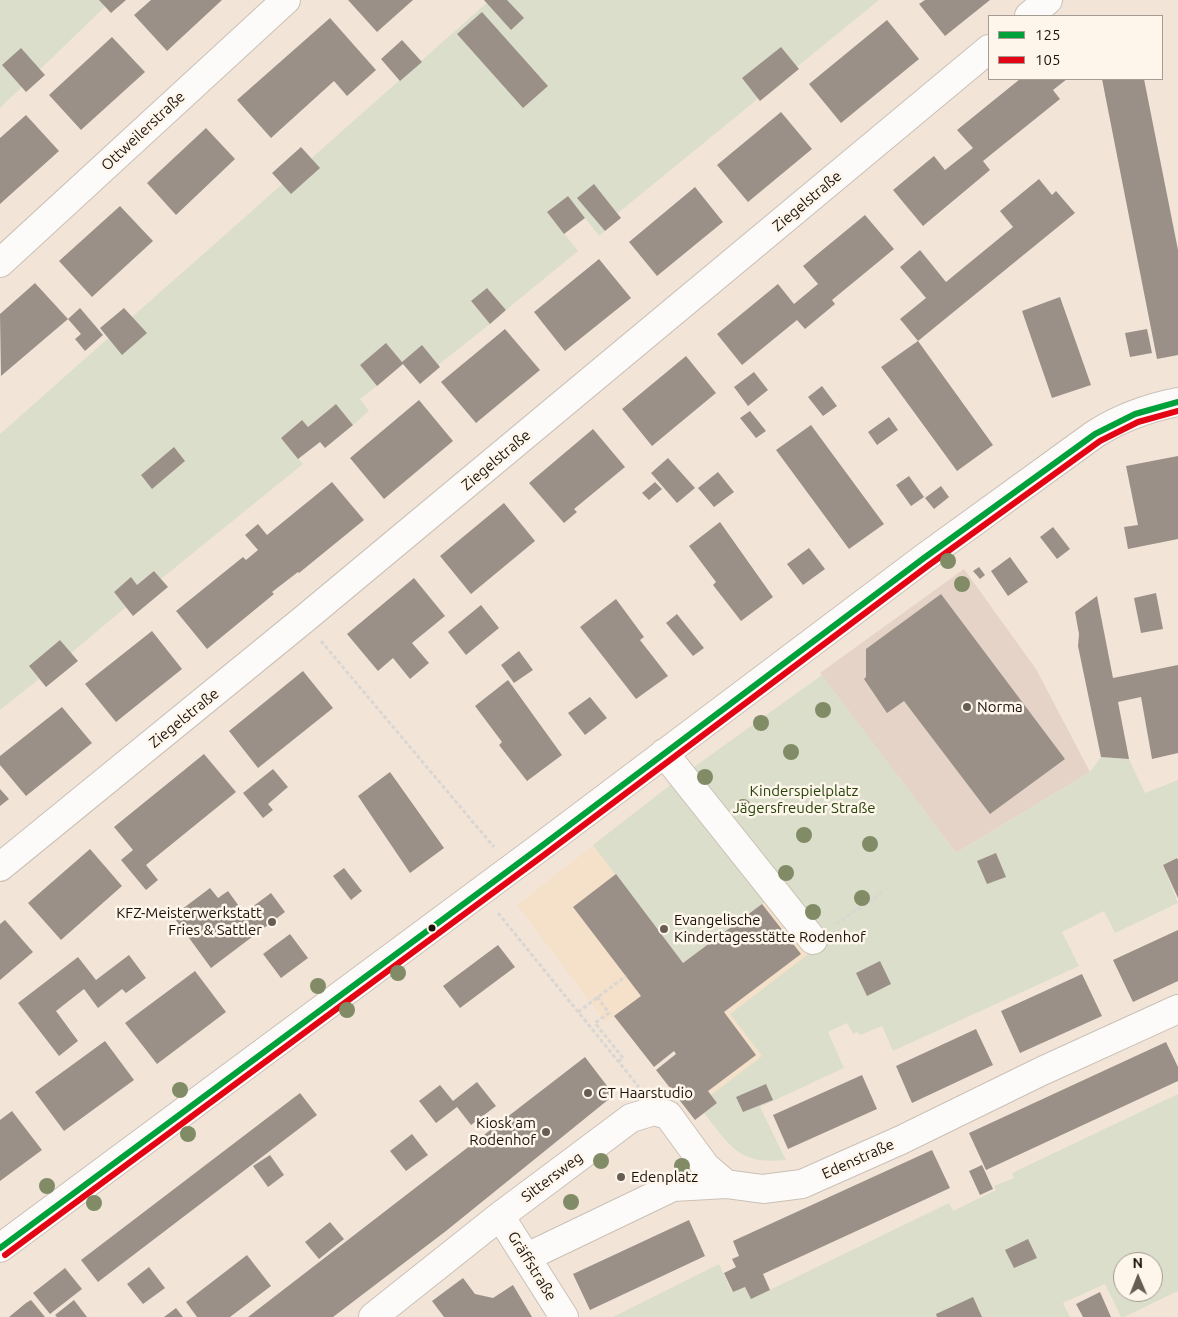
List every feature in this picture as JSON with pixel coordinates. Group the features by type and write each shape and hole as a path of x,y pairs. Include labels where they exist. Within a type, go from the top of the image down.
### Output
{"street":[{"name":"Ottweilerstraße","path":"0,262 286,0"},
{"path":"1030,15 1048,0"},
{"name":"Ziegelstraße","path":"0,867 303,620 988,50"},
{"path":"0,1248 924,558 1095,434 1114,422 1146,409 1178,402"},
{"path":"664,753 813,940"},
{"name":"Edenstraße","path":"527,1256 673,1187 726,1184 763,1189 802,1184 901,1140 1042,1071 1178,1009"},
{"path":"654,1111 668,1115 706,1167 726,1184"},
{"name":"Sittersweg","path":"373,1317 500,1216 631,1118 654,1111"},
{"name":"Gräffstraße","path":"500,1216 564,1317"}],"path":[{"path":"319,638 496,850"},
{"path":"813,940 884,891"},
{"path":"498,912 640,1088 654,1111"},
{"path":"578,1012 626,976"},
{"path":"597,997 610,1012 595,1023 623,1058 618,1062"}],"shaded area":[{"path":"964,569 1036,669 1090,772 956,853 820,673"},
{"name":"Evangelische Kindertagesstätte Rodenhof","path":"675,781 812,952 730,1014 762,1056 711,1095 708,1091 706,1093 674,1052 654,1067 614,1016 605,1022 517,905"}],"green space":[{"path":"0,0 112,0 0,108"},
{"path":"490,0 879,0 618,213 594,185 578,198 605,231 599,236 568,196 547,212 578,251 506,310 487,288 471,302 490,324 438,365 422,345 402,362 386,344 360,365 377,386 360,399 369,411 353,425 336,404 308,427 301,420 281,438 303,464 161,579 154,571 137,585 131,577 114,592 126,607 71,653 60,640 29,666 39,679 0,710 0,434"},
{"name":"Kinderspielplatz Jägersfreuder Straße","path":"822,675 956,853 1090,772 1101,757 1129,759 1145,793 1178,780 1178,857 1163,865 1178,903 1115,933 1104,911 1062,932 1079,966 893,1051 882,1026 860,1035 858,1032 853,1034 847,1023 828,1032 844,1068 760,1107 786,1160 757,1160 738,1151 729,1144 704,1113 717,1103 711,1095 762,1056 730,1014 811,952 769,899 683,963 593,845 687,772"},
{"path":"1178,1094 1178,1291 1163,1298 1163,1252 1113,1252 1113,1300 1105,1284 1063,1303 1070,1317 613,1317 719,1264 732,1292 745,1287 751,1299 949,1203 953,1211 996,1190 994,1186 1014,1178 1012,1173"},
{"path":"1114,1302 1155,1302 1124,1317 1121,1317"}],"building":[{"path":"99,0 126,0 111,13"},
{"path":"151,0 222,0 167,51 134,15"},
{"path":"348,0 413,0 377,32"},
{"path":"484,0 507,0 524,18 511,30"},
{"path":"925,0 990,0 945,36 919,4"},
{"path":"482,12 548,86 523,108 457,34"},
{"path":"330,18 376,70 347,96 334,81 271,138 237,100"},
{"path":"887,20 919,59 841,123 809,84"},
{"path":"112,37 145,72 81,130 49,95"},
{"path":"402,40 422,62 400,81 381,59"},
{"path":"781,47 799,69 760,101 742,78"},
{"path":"21,48 45,75 26,92 2,65"},
{"path":"1019,80 1066,80 1053,90 1060,99 983,161 990,170 923,226 893,190 934,156 945,170 973,148 957,130"},
{"path":"1102,80 1144,80 1178,250 1178,355 1157,359"},
{"path":"781,112 812,149 748,202 717,165"},
{"path":"26,115 59,151 0,204 0,138"},
{"path":"206,128 235,159 176,215 147,183"},
{"path":"301,147 320,168 291,194 272,173"},
{"path":"1039,179 1052,195 1056,191 1075,213 918,341 900,319 926,298 900,267 920,250 946,282 1013,227 1000,211"},
{"path":"594,184 621,218 605,231 577,198"},
{"path":"695,187 723,222 657,276 629,242"},
{"path":"568,196 585,218 564,234 547,212"},
{"path":"120,206 153,241 92,297 59,261"},
{"path":"865,215 894,249 832,300 835,304 805,329 797,320 742,365 717,334 778,284 794,304 818,284 803,266"},
{"path":"599,259 631,298 565,351 534,312"},
{"path":"35,283 68,319 1,376 0,314"},
{"path":"487,288 506,310 490,324 471,301"},
{"path":"1060,297 1091,385 1052,398 1022,311"},
{"path":"80,308 103,335 85,351 75,339 81,334 68,319"},
{"path":"124,308 147,333 122,355 100,328"},
{"path":"505,329 540,370 476,423 441,382"},
{"path":"1147,329 1152,353 1130,357 1125,333"},
{"path":"918,341 993,445 957,471 881,367"},
{"path":"386,343 402,362 422,345 440,367 420,384 403,364 377,386 360,365"},
{"path":"686,356 716,393 652,446 622,409"},
{"path":"754,372 768,390 748,406 734,387"},
{"path":"822,386 837,406 823,416 808,397"},
{"path":"419,400 453,441 384,499 350,458"},
{"path":"336,404 353,425 325,448 320,442 298,459 281,438 302,420 308,427"},
{"path":"750,411 766,431 756,438 740,418"},
{"path":"889,417 898,430 877,445 868,432"},
{"path":"811,425 884,524 849,549 776,450"},
{"path":"593,429 625,467 574,509 577,512 564,523 529,483"},
{"path":"174,447 185,461 152,489 141,475"},
{"path":"1178,456 1178,539 1128,549 1124,527 1138,525 1126,466"},
{"path":"668,458 695,488 677,503 651,473"},
{"path":"718,472 734,492 714,507 698,488"},
{"path":"909,476 924,497 911,506 896,485"},
{"path":"332,482 364,520 299,573 272,592 274,594 207,649 176,611 243,557 246,560 258,550 245,535 258,524 267,535"},
{"path":"655,482 662,489 649,500 642,493"},
{"path":"941,486 949,497 934,509 925,498"},
{"path":"504,503 535,541 471,594 440,556"},
{"path":"720,522 773,597 741,621 713,585 716,582 689,546"},
{"path":"1053,527 1070,549 1057,559 1040,537"},
{"path":"809,548 825,569 803,585 787,564"},
{"path":"1010,557 1028,582 1008,596 991,571"},
{"path":"979,567 985,575 980,579 973,571"},
{"path":"154,571 168,587 133,616 114,592 131,577 137,585"},
{"path":"414,578 445,616 412,643 429,663 410,679 393,658 378,671 347,634"},
{"path":"1156,593 1163,629 1141,633 1134,598"},
{"name":"Norma","path":"941,594 1065,759 990,814 904,701 887,713 864,679 866,677 866,649"},
{"path":"1097,596 1113,678 1178,665 1178,753 1152,759 1141,697 1118,702 1129,759 1101,757 1078,646 1079,634 1075,612"},
{"path":"616,599 644,637 640,640 668,676 636,699 580,627"},
{"path":"481,605 499,628 466,655 448,632"},
{"path":"677,614 704,648 693,656 666,623"},
{"path":"152,631 182,669 116,722 85,684"},
{"path":"60,640 78,661 46,687 29,666"},
{"path":"519,651 533,670 514,683 501,665"},
{"path":"303,671 333,708 258,768 229,731"},
{"path":"508,680 562,755 527,781 499,745 502,742 475,706"},
{"path":"590,697 607,718 585,735 568,713"},
{"path":"62,707 92,743 26,796 0,765 0,756"},
{"path":"204,754 236,792 146,865 158,880 146,890 121,860 133,850 114,827"},
{"path":"273,769 288,787 268,804 273,810 263,818 243,793"},
{"path":"390,772 444,848 410,873 358,796"},
{"path":"0,789 9,799 0,806"},
{"path":"90,849 122,886 61,940 28,903"},
{"path":"996,853 1006,877 987,884 977,861"},
{"path":"1177,858 1178,860 1178,898 1163,865"},
{"path":"344,868 362,891 351,900 333,876"},
{"path":"616,874 683,963 762,904 801,954 724,1012 756,1055 708,1091 717,1103 695,1120 656,1070 676,1054 674,1051 654,1067 614,1016 641,996 573,907"},
{"path":"210,888 218,898 228,891 244,913 271,893 285,912 211,968 173,916"},
{"path":"5,920 33,952 0,980 0,924"},
{"path":"1178,930 1178,981 1133,1002 1113,960"},
{"path":"290,934 308,958 281,978 263,954"},
{"path":"498,945 515,967 460,1008 443,986"},
{"path":"129,955 146,978 126,993 122,989 98,1008 84,989 56,1011 78,1041 59,1056 18,1003 78,957 96,980"},
{"path":"880,961 891,984 867,996 856,973"},
{"path":"195,971 226,1012 157,1064 125,1023"},
{"path":"1082,974 1102,1016 1020,1053 1001,1011"},
{"path":"976,1029 993,1065 912,1103 896,1066"},
{"path":"105,1041 134,1080 64,1131 35,1092"},
{"path":"1166,1042 1178,1067 1178,1081 986,1170 969,1133"},
{"path":"585,1057 614,1095 446,1231 333,1317 248,1317"},
{"path":"862,1075 877,1109 788,1149 773,1115"},
{"path":"477,1082 496,1106 471,1125 457,1107 436,1123 419,1101 440,1085 453,1101"},
{"path":"766,1084 773,1100 743,1112 736,1097"},
{"path":"300,1093 317,1115 98,1282 81,1260"},
{"path":"12,1111 42,1150 0,1181 0,1120"},
{"path":"412,1134 428,1155 406,1171 390,1151"},
{"path":"932,1150 950,1188 763,1274 770,1290 751,1299 745,1287 733,1292 724,1273 736,1267 732,1259 739,1256 733,1241"},
{"path":"270,1155 284,1175 268,1187 253,1166"},
{"path":"982,1165 993,1189 980,1195 969,1171"},
{"path":"689,1220 705,1256 590,1310 573,1274"},
{"path":"330,1222 344,1239 319,1259 305,1242"},
{"path":"1028,1239 1037,1258 1014,1268 1005,1250"},
{"path":"247,1255 271,1286 230,1317 197,1317 186,1302"},
{"path":"149,1267 165,1288 143,1304 127,1284"},
{"path":"65,1268 82,1289 50,1314 33,1293"},
{"path":"463,1278 475,1294 493,1298 513,1285 532,1317 444,1317 432,1301"},
{"path":"1100,1292 1111,1317 1083,1317 1076,1304"},
{"path":"973,1297 982,1317 937,1317 936,1314"},
{"path":"31,1300 45,1317 9,1317 26,1303"},
{"path":"74,1300 87,1317 57,1317 55,1315"},
{"path":"176,1308 183,1317 164,1317"}],"transit line":[{"name":"125","path":"0,1248 539,848 924,558 1095,434 1135,414 1178,402"},
{"name":"105","path":"5,1255 544,855 929,565 1100,441 1138,422 1178,411"}],"place":[{"name":"Norma","path":"967,707"},
{"name":"KFZ-Meisterwerkstatt Fries & Sattler","path":"272,922"},
{"name":"Evangelische Kindertagesstätte Rodenhof","path":"664,929"},
{"name":"CT Haarstudio","path":"588,1093"},
{"name":"Kiosk am Rodenhof","path":"546,1132"},
{"name":"Edenplatz","path":"621,1177"}]}
